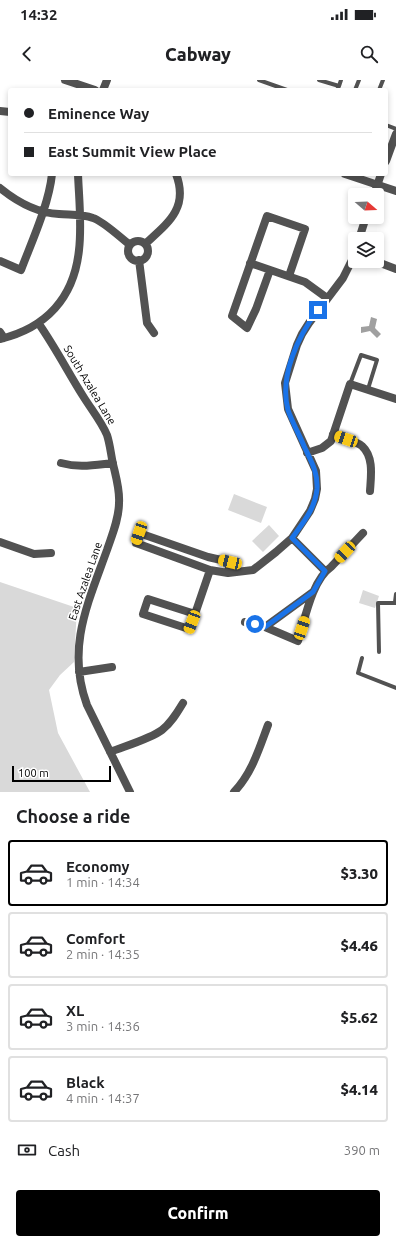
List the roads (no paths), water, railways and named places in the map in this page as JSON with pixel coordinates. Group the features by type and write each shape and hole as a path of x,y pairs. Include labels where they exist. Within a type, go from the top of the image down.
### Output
{"street":[{"path":"65,80 89,88"},
{"path":"388,156 396,134"},
{"path":"0,261 21,270 42,211 52,176"},
{"path":"2,336 28,330 39,324 52,313 71,281 79,250 80,215 78,176"},
{"path":"146,244 170,221 177,208 180,194 177,176"},
{"path":"351,176 396,191"},
{"path":"377,188 380,176"},
{"path":"0,188 7,194 25,204 42,211 94,218 130,245"},
{"path":"270,270 256,309 247,328 232,316 267,216 305,229 288,276"},
{"path":"130,245 138,241 146,244"},
{"path":"130,245 129,251 131,257 136,260 142,260 146,256 148,250 146,244"},
{"path":"139,260 147,323 154,333"},
{"path":"250,263 309,284 327,298"},
{"path":"384,264 396,269"},
{"path":"228,573 230,562 208,557 139,533 136,543 210,570 228,573 253,570 292,538 310,511 317,489 316,471 288,409 285,383 295,351 308,323 343,278 348,268"},
{"name":"South Azalea Lane","path":"39,324 104,429 110,443 113,462"},
{"path":"307,453 322,448 331,441 350,384 396,399"},
{"path":"333,434 361,445 366,452 371,467 370,491"},
{"path":"61,463 73,466 113,462"},
{"name":"East Azalea Lane","path":"113,462 120,502 117,518 83,618 78,642 79,672 80,686 87,705 130,792"},
{"path":"245,622 265,627 298,641 313,592 325,571 331,567 363,533"},
{"path":"292,538 325,571"},
{"path":"0,542 34,554 51,553"},
{"path":"195,614 148,599 143,614 189,629 195,614 210,570"},
{"path":"265,627 313,592"},
{"path":"79,672 112,667"},
{"path":"110,752 162,731 173,719 183,703"},
{"path":"234,792 248,773 268,725"}],"lane":[{"path":"259,80 282,88"},
{"path":"319,80 338,88 341,80"},
{"path":"350,384 361,355 377,360 368,389"},
{"path":"379,652 378,603 396,603 396,594"},
{"path":"362,658 358,673 396,688"}]}
